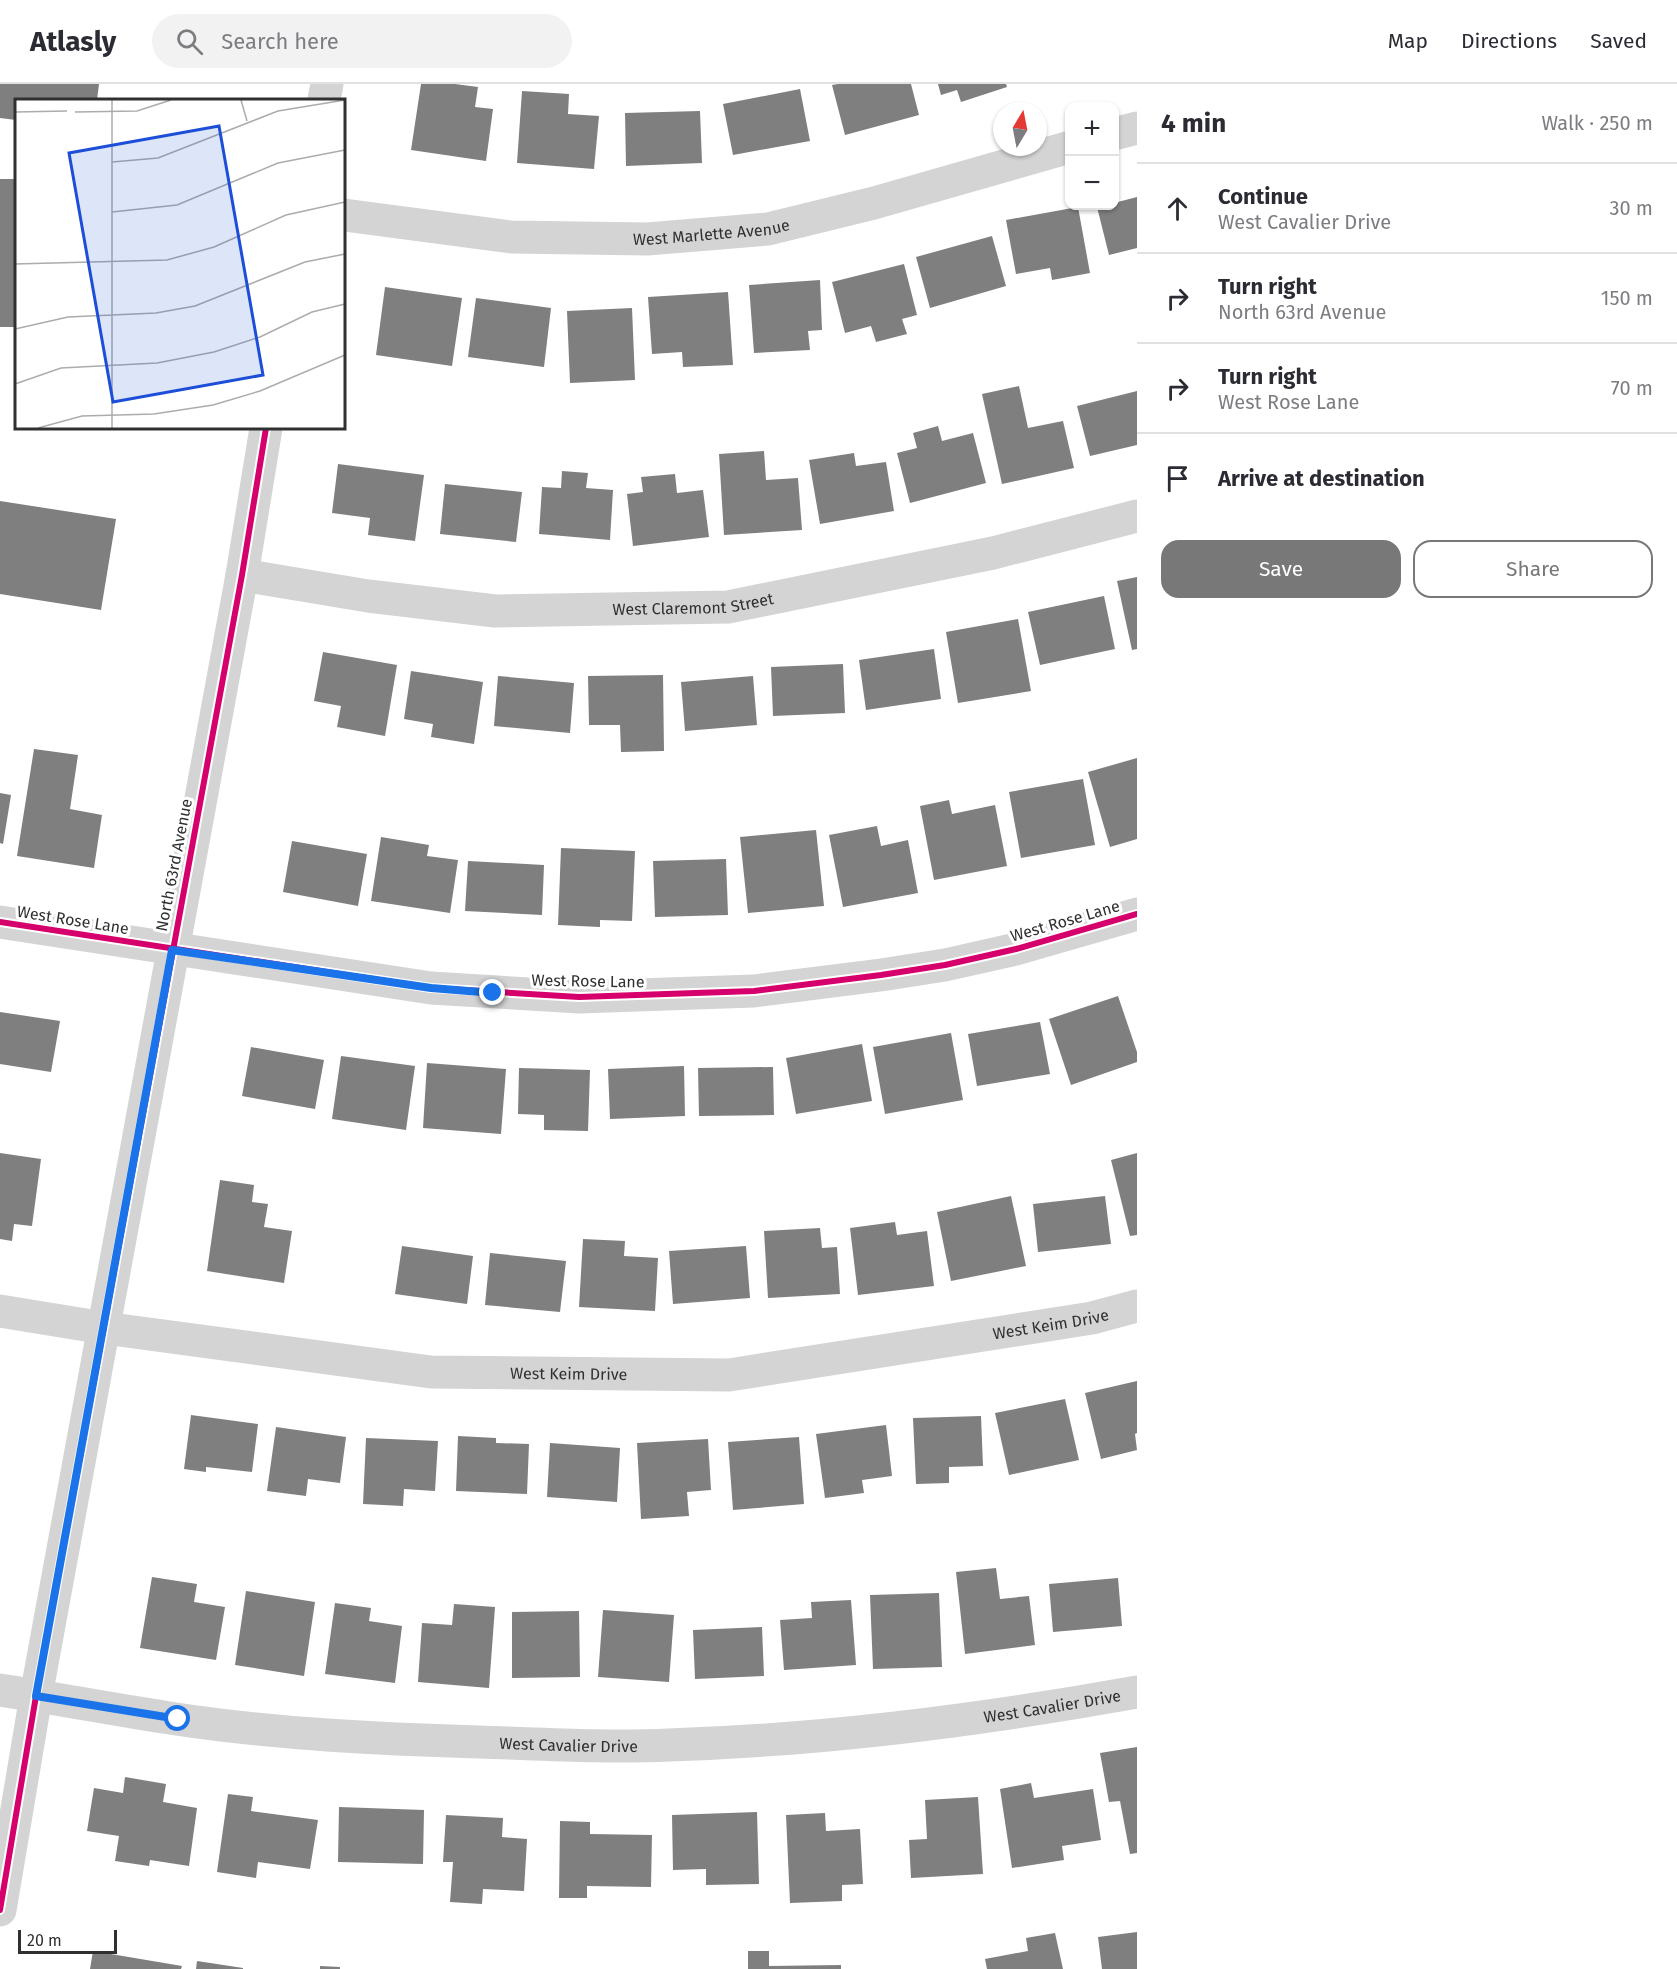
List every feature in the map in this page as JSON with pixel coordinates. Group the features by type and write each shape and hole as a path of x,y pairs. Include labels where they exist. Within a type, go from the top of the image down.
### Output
{"street":[{"path":"324,99 327,84"},
{"path":"1119,133 1137,128"},
{"name":"West Marlette Avenue","path":"345,215 511,237 647,239 768,229 874,204 1065,148"},
{"name":"North 63rd Avenue","path":"0,1910 36,1696 242,574 266,429"},
{"name":"West Claremont Street","path":"242,574 368,596 495,611 728,607 993,553 1137,516"},
{"name":"West Rose Lane","path":"0,922 431,988 579,997 754,992 945,965 1016,949 1137,914"},
{"name":"West Keim Drive","path":"0,1311 104,1328 431,1372 729,1375 1092,1318 1137,1306"},
{"name":"West Cavalier Drive","path":"0,1690 178,1719 376,1739 667,1746 808,1738 913,1727 1043,1709 1137,1692"}],"building":[{"path":"0,84 99,84 97,99 15,99 15,120 0,118"},
{"path":"421,84 478,87 475,107 493,109 486,161 411,150"},
{"path":"911,84 919,115 845,135 832,85"},
{"path":"938,84 1006,84 1007,87 961,102 957,90 941,95"},
{"path":"800,89 810,141 733,155 723,104"},
{"path":"522,91 569,94 568,114 599,116 594,169 517,163"},
{"path":"700,111 702,163 626,166 625,113"},
{"path":"0,179 15,179 15,327 0,327"},
{"path":"1137,197 1137,248 1109,255 1098,210 1119,210 1119,202"},
{"path":"1065,209 1079,210 1090,273 1052,280 1050,268 1016,274 1006,220"},
{"path":"992,236 1006,286 930,308 916,257"},
{"path":"904,264 917,315 902,319 907,334 876,342 871,326 845,333 832,282"},
{"path":"820,280 822,330 808,331 810,350 754,353 749,285"},
{"path":"385,287 462,298 452,366 376,355"},
{"path":"728,292 733,365 683,367 682,352 652,354 648,297"},
{"path":"476,298 551,308 544,367 468,357"},
{"path":"632,308 635,380 570,383 567,311"},
{"path":"1019,386 1028,428 1063,421 1074,468 1002,484 982,394"},
{"path":"1137,391 1137,445 1090,456 1077,406"},
{"path":"938,426 942,441 973,433 986,483 910,503 897,453 917,448 913,433"},
{"path":"764,451 766,480 798,478 802,530 724,535 719,454"},
{"path":"854,453 856,466 886,462 894,511 820,524 809,460"},
{"path":"338,464 424,475 415,541 368,535 370,518 332,513"},
{"path":"562,471 588,473 586,488 613,490 610,540 539,534 542,487 561,488"},
{"path":"675,474 677,493 703,490 709,537 633,546 627,494 643,492 641,477"},
{"path":"445,484 522,492 516,542 440,534"},
{"path":"0,501 116,519 101,610 0,594"},
{"path":"1137,577 1137,649 1132,650 1117,581"},
{"path":"1104,596 1115,649 1040,665 1028,612"},
{"path":"1018,619 1031,691 958,703 946,632"},
{"path":"934,649 941,699 866,710 859,660"},
{"path":"323,652 397,665 385,736 337,727 341,706 314,701"},
{"path":"843,664 845,713 773,716 771,667"},
{"path":"411,671 483,682 474,744 431,737 433,724 404,719"},
{"path":"663,675 664,751 621,752 620,725 589,725 588,676"},
{"path":"498,676 574,683 570,733 494,726"},
{"path":"753,676 757,725 685,731 681,682"},
{"path":"34,749 78,755 70,809 102,815 94,868 17,856"},
{"path":"1137,758 1137,839 1110,847 1088,772"},
{"path":"1083,779 1095,845 1021,858 1009,792"},
{"path":"0,793 11,795 3,844 0,843"},
{"path":"949,800 952,814 995,805 1007,866 934,880 920,806"},
{"path":"877,826 881,846 908,840 918,893 843,907 829,835"},
{"path":"816,830 824,906 748,913 740,837"},
{"path":"381,837 429,845 427,856 458,860 450,913 371,901"},
{"path":"292,841 367,854 358,906 283,892"},
{"path":"561,848 635,851 632,921 600,920 600,927 558,925"},
{"path":"726,859 728,915 655,917 653,861"},
{"path":"468,861 544,865 542,915 465,911"},
{"path":"1118,996 1137,1052 1137,1062 1071,1085 1049,1019"},
{"path":"0,1012 60,1021 51,1072 0,1064"},
{"path":"1040,1022 1050,1074 977,1086 968,1034"},
{"path":"951,1033 963,1100 885,1114 873,1047"},
{"path":"862,1044 872,1101 796,1114 786,1058"},
{"path":"251,1047 324,1060 315,1109 242,1096"},
{"path":"341,1056 415,1066 406,1130 332,1119"},
{"path":"427,1063 506,1069 501,1134 423,1128"},
{"path":"684,1066 685,1116 610,1119 608,1069"},
{"path":"773,1067 774,1115 699,1116 698,1068"},
{"path":"519,1068 590,1070 588,1131 544,1130 544,1115 518,1114"},
{"path":"0,1153 41,1159 32,1226 14,1224 12,1241 0,1239"},
{"path":"1137,1153 1137,1235 1130,1236 1111,1160"},
{"path":"220,1180 254,1185 252,1202 268,1204 264,1227 292,1231 284,1283 207,1271"},
{"path":"1011,1196 1026,1266 951,1281 937,1212"},
{"path":"1105,1196 1111,1244 1038,1252 1033,1204"},
{"path":"895,1222 897,1235 927,1231 934,1286 858,1295 850,1228"},
{"path":"820,1228 822,1248 837,1247 840,1294 768,1298 764,1231"},
{"path":"583,1239 625,1241 624,1256 658,1258 655,1311 579,1307"},
{"path":"402,1246 473,1256 467,1304 395,1294"},
{"path":"746,1246 750,1298 673,1304 669,1251"},
{"path":"490,1253 566,1261 560,1312 485,1305"},
{"path":"1137,1381 1137,1433 1135,1434 1137,1450 1101,1459 1085,1393"},
{"path":"1065,1399 1079,1460 1009,1475 995,1413"},
{"path":"191,1415 258,1424 252,1472 206,1467 206,1472 184,1469"},
{"path":"981,1416 983,1466 949,1467 949,1483 916,1484 913,1418"},
{"path":"886,1425 892,1476 862,1480 864,1493 825,1498 816,1434"},
{"path":"276,1427 346,1437 340,1483 308,1479 306,1496 267,1491"},
{"path":"458,1436 496,1438 496,1443 529,1444 527,1494 456,1491"},
{"path":"799,1437 804,1504 733,1510 728,1442"},
{"path":"366,1438 438,1441 435,1491 404,1489 403,1506 363,1504"},
{"path":"708,1439 711,1490 687,1492 689,1516 641,1519 637,1443"},
{"path":"550,1443 620,1448 617,1502 547,1497"},
{"path":"996,1568 1000,1599 1029,1596 1035,1645 965,1654 956,1572"},
{"path":"152,1577 197,1584 194,1602 225,1607 216,1660 140,1648"},
{"path":"1118,1578 1122,1626 1053,1632 1049,1584"},
{"path":"246,1591 315,1602 304,1676 235,1665"},
{"path":"939,1593 942,1667 873,1669 870,1595"},
{"path":"851,1600 856,1665 784,1670 780,1620 812,1618 811,1602"},
{"path":"335,1603 371,1608 369,1621 402,1626 395,1683 325,1674"},
{"path":"454,1604 495,1607 489,1688 418,1682 422,1623 452,1625"},
{"path":"603,1610 674,1615 669,1682 598,1677"},
{"path":"579,1611 580,1677 512,1678 512,1612"},
{"path":"762,1627 764,1676 695,1679 693,1630"},
{"path":"1137,1747 1137,1853 1130,1854 1120,1801 1109,1802 1100,1753"},
{"path":"125,1777 166,1784 163,1802 197,1808 189,1866 150,1860 149,1866 115,1861 119,1836 87,1831 94,1788 123,1793"},
{"path":"1031,1783 1034,1798 1093,1789 1101,1840 1062,1846 1064,1860 1012,1868 1000,1789"},
{"path":"228,1794 253,1797 251,1811 318,1820 310,1869 258,1862 256,1878 217,1872"},
{"path":"978,1797 983,1874 911,1878 909,1840 927,1839 925,1800"},
{"path":"339,1807 424,1810 423,1864 338,1862"},
{"path":"757,1812 759,1884 706,1885 706,1869 673,1870 672,1815"},
{"path":"825,1813 826,1831 860,1829 863,1884 842,1885 842,1901 790,1903 786,1815"},
{"path":"446,1815 503,1818 502,1837 527,1839 524,1891 483,1889 482,1904 450,1902 453,1862 443,1862"},
{"path":"560,1821 590,1822 590,1834 652,1835 651,1887 587,1886 587,1898 559,1898"},
{"path":"1137,1932 1137,1969 1102,1969 1098,1937"},
{"path":"1055,1933 1063,1969 987,1969 985,1959 1028,1951 1026,1938"},
{"path":"93,1951 182,1966 181,1969 90,1969"},
{"path":"748,1951 769,1951 769,1966 841,1965 841,1969 748,1969"},
{"path":"197,1961 243,1968 243,1969 196,1969"},
{"path":"320,1966 340,1967 340,1969 320,1969"}],"cycle path":[{"path":"0,1910 36,1696 242,575 266,429"},
{"path":"0,922 431,988 579,997 754,991 881,975 945,965 1016,949 1137,914"}],"route":[{"path":"178,1719 36,1696 172,950 431,988 493,993"}]}
